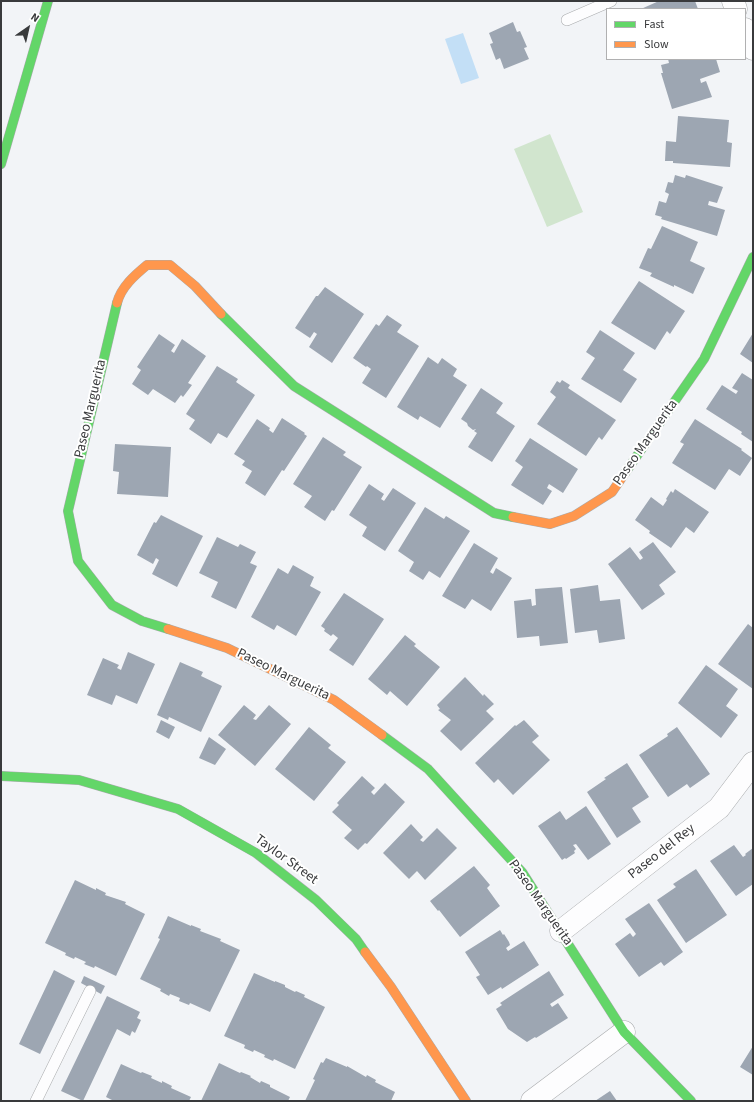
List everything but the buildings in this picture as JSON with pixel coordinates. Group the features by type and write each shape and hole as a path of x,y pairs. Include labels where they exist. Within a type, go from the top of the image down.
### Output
{"street":[{"path":"1,164 48,1"},
{"path":"746,32 753,49"},
{"name":"Paseo Marguerita","path":"691,1101 624,1032 522,872 428,769 334,700 227,648 142,621 112,605 78,561 68,511 118,298 132,278 147,265 170,265 196,286 221,314 294,386 494,513 550,524 574,516 612,492 704,359 753,257"},
{"name":"Paseo del Rey","path":"561,931 719,808 753,763"},
{"name":"Taylor Street","path":"1,776 79,780 178,809 256,853 316,900 356,939 391,987 466,1101"},
{"path":"532,1101 624,1032"}],"lane":[{"path":"567,20 611,1"},
{"path":"36,1101 90,991"}],"green space":[{"path":"550,134 583,212 547,227 514,149"}],"water":[{"path":"463,33 479,78 461,84 445,39"}],"traffic: fast":[{"path":"1,164 48,1"},
{"path":"625,473 704,359 753,257"},
{"path":"117,303 68,511 78,561 112,605 142,621 168,629"},
{"path":"221,314 294,386 494,513 513,517"},
{"path":"382,735 428,769 522,872 624,1032 691,1101"},
{"path":"1,776 79,780 178,809 256,853 316,900 356,939 365,952"}],"traffic: slow":[{"path":"117,303 125,287 133,277 147,265 170,265 195,286 221,314"},
{"path":"513,517 550,524 574,516 612,492 625,473"},
{"path":"168,629 227,648 334,700 382,735"},
{"path":"365,952 391,987 466,1101"}]}
